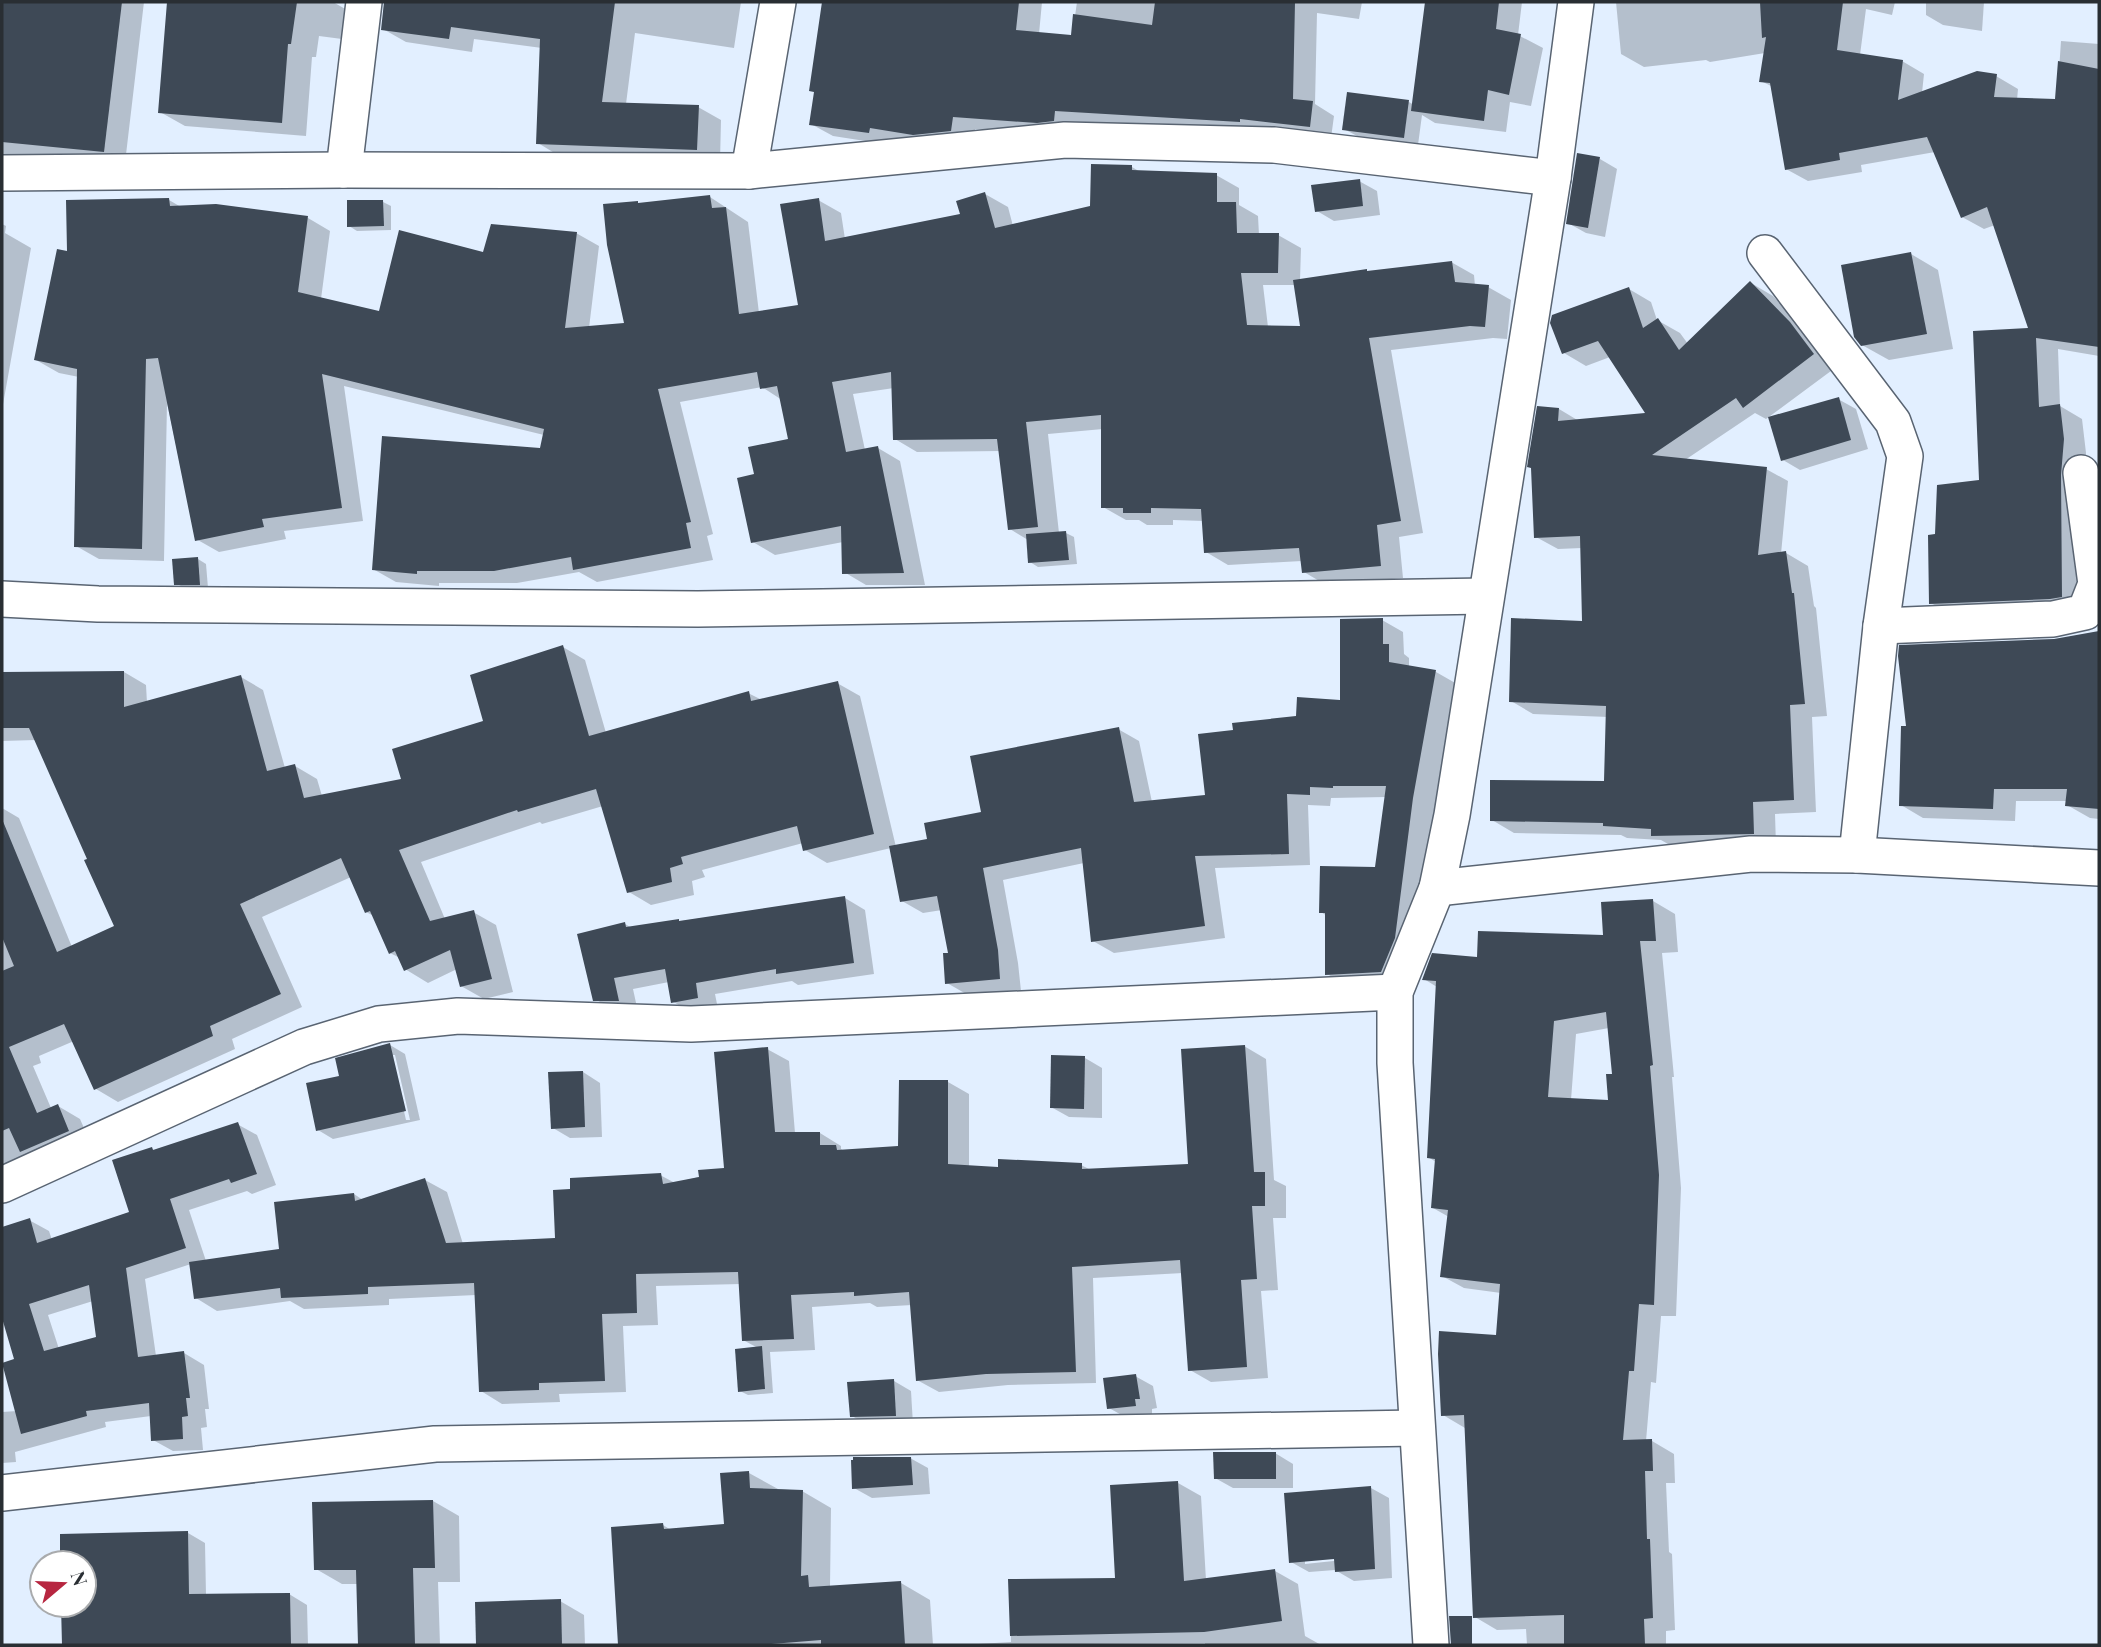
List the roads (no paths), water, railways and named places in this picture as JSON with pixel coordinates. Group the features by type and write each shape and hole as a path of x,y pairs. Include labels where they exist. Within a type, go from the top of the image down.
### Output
{"street":[{"path":"344,170 364,2"},
{"path":"749,171 778,2"},
{"path":"1432,1645 1395,1063 1395,992 1437,888 1452,814 1553,178 1576,2"},
{"path":"2,173 749,171 1065,140 1274,145 1553,178"},
{"path":"1765,253 1893,422 1905,456 1881,626 1857,855"},
{"path":"1881,626 2053,619 2085,612 2096,583 2081,472"},
{"path":"2,599 99,604 698,609 1486,596"},
{"path":"1437,888 1751,854 1857,855 2099,867"},
{"path":"2,1185 304,1047 379,1024 458,1016 691,1024 1395,992"},
{"path":"2,1493 435,1444 1417,1429"}]}
